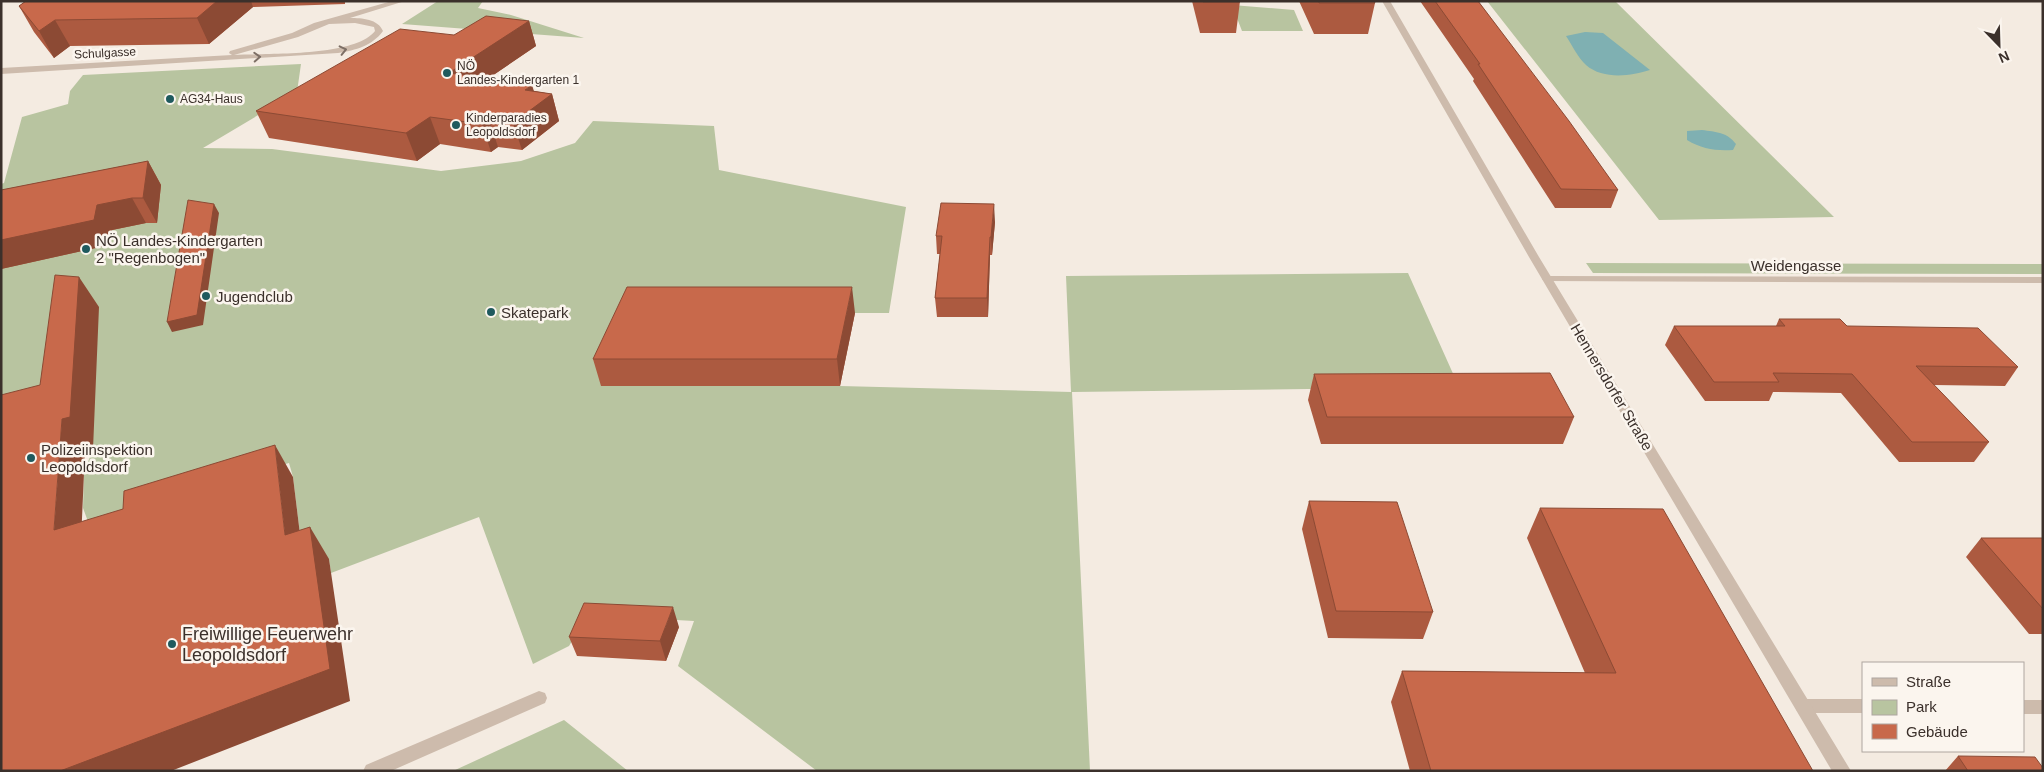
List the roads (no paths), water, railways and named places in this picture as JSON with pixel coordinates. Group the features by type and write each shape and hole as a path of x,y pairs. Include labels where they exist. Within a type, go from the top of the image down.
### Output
{"street":[{"name":"Schulgasse","path":"332,22 401,1"},
{"name":"Hennersdorfer Straße","path":"1386,1 1548,279 1842,771"},
{"name":"Schulgasse","path":"1,72 332,52 353,48 369,41 379,31 377,26 370,22 347,20 332,22 317,25 294,35 211,59"},
{"path":"294,35 290,39 289,47 302,55"},
{"name":"Weidengasse","path":"1548,279 2043,280"},
{"path":"372,771 539,698"},
{"path":"1803,706 1862,706"},
{"path":"2024,707 2043,707"}],"water":[{"path":"1585,32 1603,33 1650,70 1626,75 1609,75 1593,70 1580,59 1566,36"},
{"path":"1702,130 1721,133 1729,137 1736,144 1733,150 1709,149 1687,140 1687,131"}],"place":[{"name":"NÖ Landes-Kindergarten 1","path":"447,73"},
{"name":"AG34-Haus","path":"170,99"},
{"name":"Kinderparadies Leopoldsdorf","path":"456,125"},
{"name":"NÖ Landes-Kindergarten 2 \"Regenbogen\"","path":"86,249"},
{"name":"Jugendclub","path":"206,296"},
{"name":"Skatepark","path":"491,312"},
{"name":"Polizeiinspektion Leopoldsdorf","path":"31,458"},
{"name":"Freiwillige Feuerwehr Leopoldsdorf","path":"172,644"}]}
